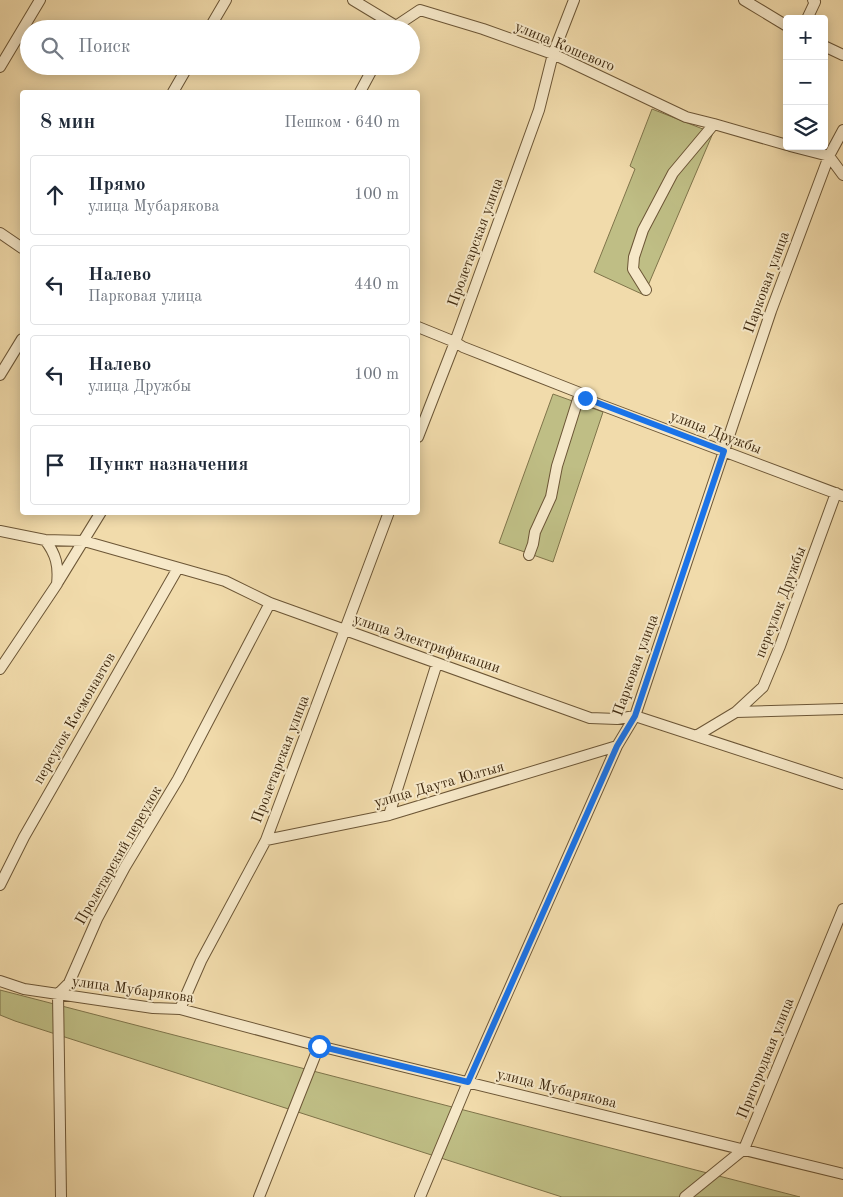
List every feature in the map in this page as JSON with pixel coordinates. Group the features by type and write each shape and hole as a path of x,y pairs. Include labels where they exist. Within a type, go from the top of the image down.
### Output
{"street":[{"path":"28,20 40,0"},
{"path":"214,20 226,0"},
{"path":"353,0 384,20"},
{"path":"405,20 420,10 426,0"},
{"name":"Пролетарская улица","path":"420,432 455,342 539,110 553,54 574,0"},
{"path":"744,0 783,24"},
{"path":"809,15 816,2 813,0"},
{"name":"улица Кошевого","path":"420,10 483,29 553,54 686,117 783,145"},
{"path":"0,68 20,34"},
{"path":"828,48 843,55"},
{"path":"174,90 183,75"},
{"path":"361,90 369,75"},
{"path":"646,290 633,269 634,257 643,230 673,173 714,124"},
{"name":"Парковая улица","path":"420,1197 468,1082 617,746 635,716 771,311 829,156 843,130"},
{"name":"улица Кошевого","path":"804,150 829,156"},
{"path":"829,156 843,175"},
{"path":"0,233 20,247"},
{"name":"улица Дружбы","path":"420,328 463,347 580,393 585,398 840,494"},
{"path":"0,375 20,342"},
{"path":"529,555 535,532 551,497 557,466 580,393"},
{"name":"переулок Дружбы","path":"736,712 763,687 840,494"},
{"path":"0,669 57,584 99,515"},
{"name":"Пролетарская улица","path":"180,1009 201,962 266,840 388,515"},
{"name":"улица Электрификации","path":"0,531 45,540 84,541 226,581 270,603 590,718 617,719 635,716 843,784"},
{"path":"45,540 51,548 59,569 57,584"},
{"name":"переулок Космонавтов","path":"0,885 24,837 178,568"},
{"name":"Пролетарский переулок","path":"58,994 69,983 97,919 137,846 178,780 270,603"},
{"path":"389,815 437,662"},
{"path":"696,736 736,712 843,708"},
{"name":"улица Даута Юлтыя","path":"266,840 389,815 617,746"},
{"name":"Пригородная улица","path":"685,1197 744,1149 843,909"},
{"name":"улица Мубарякова","path":"0,980 24,989 153,1008 180,1009 319,1046 843,1174"},
{"path":"58,994 61,1197"},
{"path":"259,1197 319,1046"}],"shaded area":[{"path":"652,109 713,133 644,295 594,272 635,169 630,166"},
{"path":"553,394 603,412 553,562 499,543"},
{"path":"0,990 800,1197 562,1197 15,1021 0,1015"}],"route":[{"path":"319,1046 468,1082 617,746 635,716 724,451 585,398"}]}
